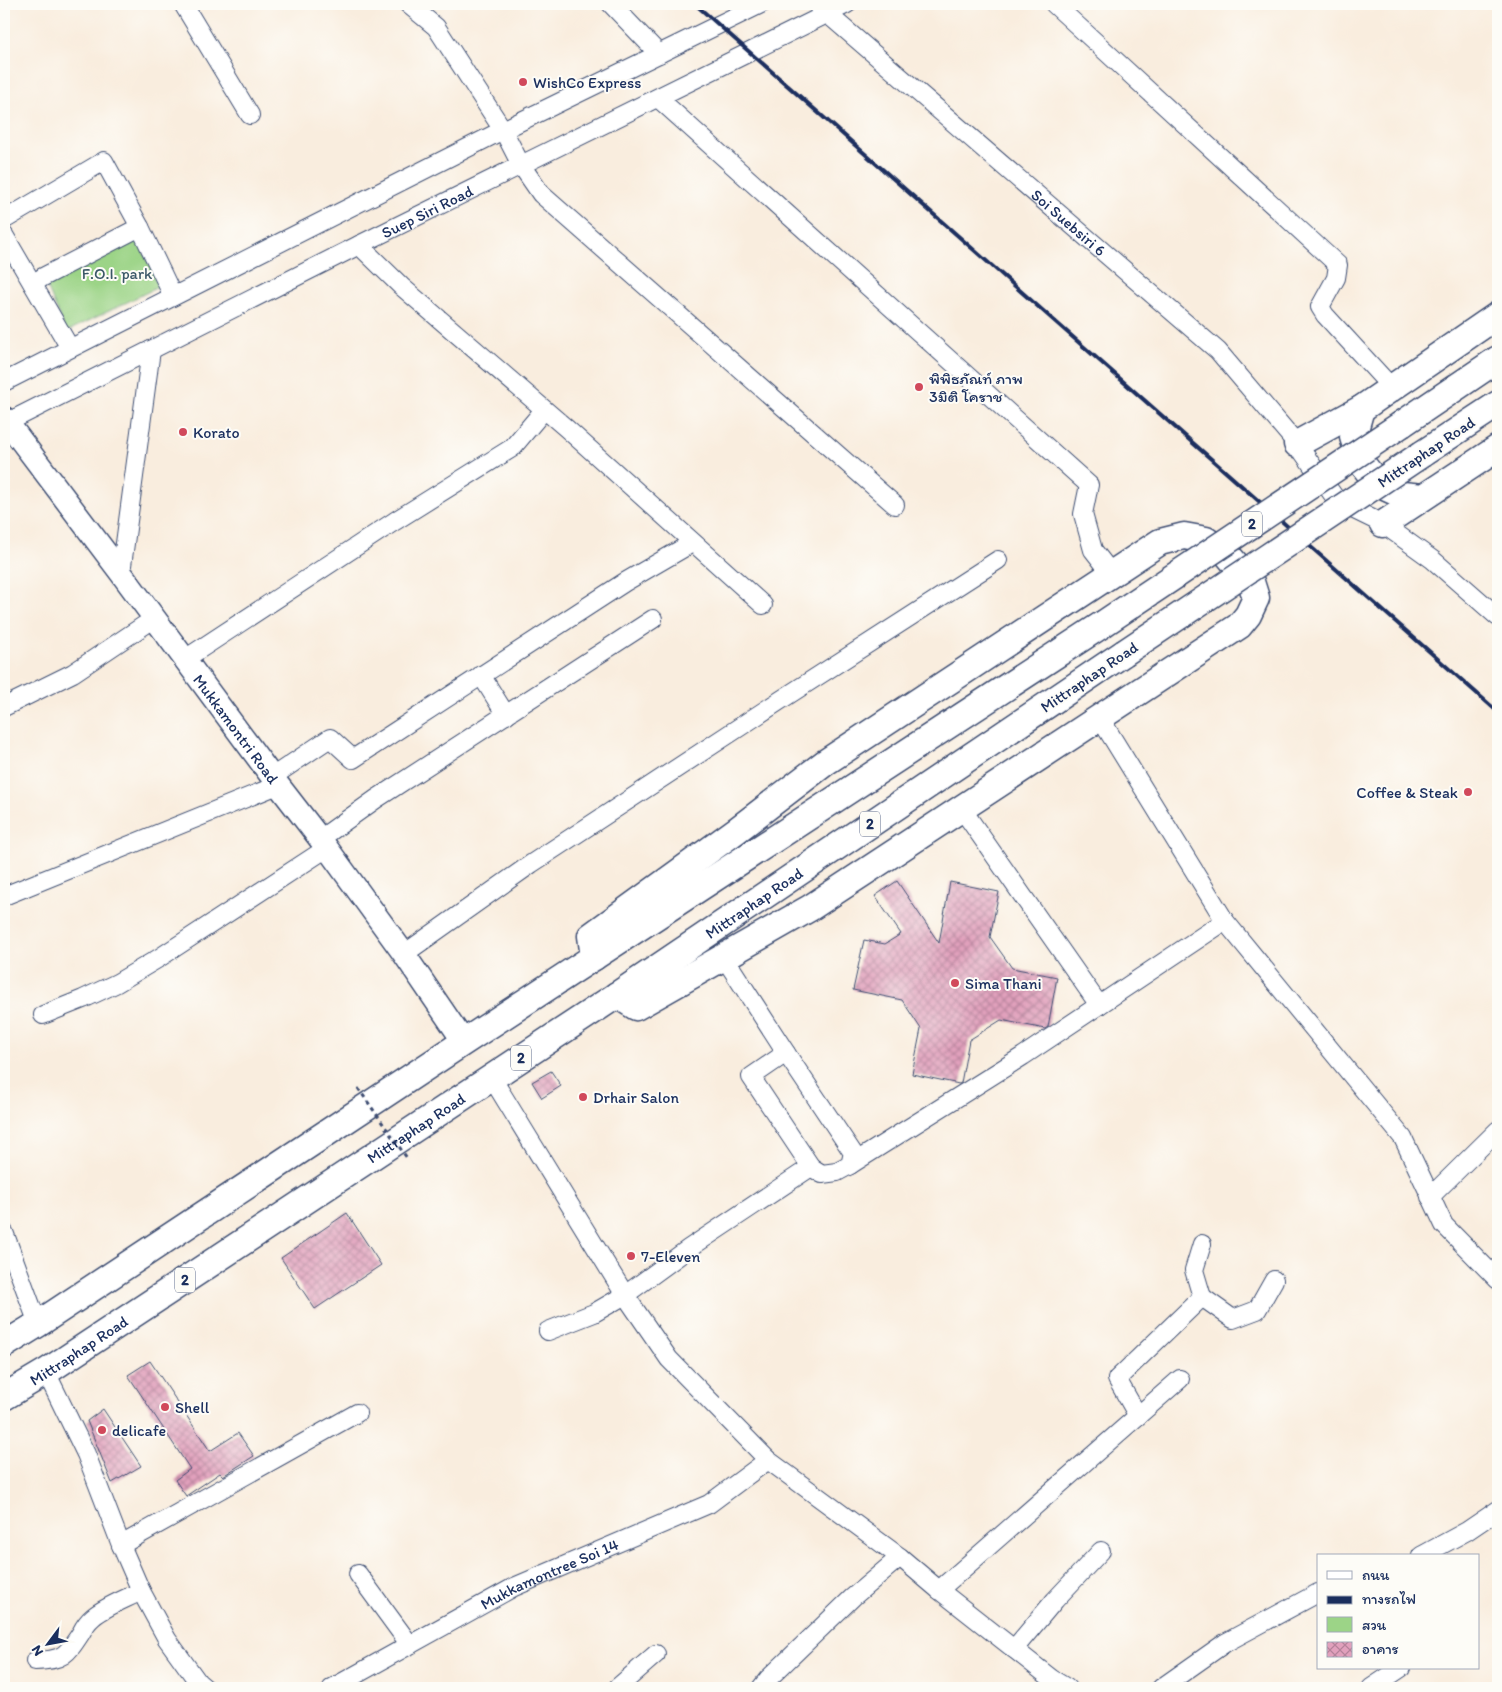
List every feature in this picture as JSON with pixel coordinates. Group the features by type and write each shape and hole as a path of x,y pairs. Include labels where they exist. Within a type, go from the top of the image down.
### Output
{"highway":[{"path":"1297,444 1361,409 1498,315"},
{"name":"2","path":"4,1345 1103,624 1498,359"},
{"name":"Mittraphap Road","path":"4,1397 46,1372 617,995 1124,653 1498,404"},
{"path":"1361,409 1353,437 1361,462 1378,484 1402,495 1423,497"},
{"path":"1383,524 1498,448"},
{"path":"594,957 591,936 729,836 826,762 1160,542 1184,536 1206,540 1227,554 1250,582 1256,598 1240,626 962,809 810,908 636,1007 617,995"}],"main road":[{"name":"Mukkamontri Road","path":"6,420 404,954 464,1042"}],"street":[{"path":"183,4 250,115"},
{"path":"408,4 436,27 503,130 522,165 541,194 895,505"},
{"path":"611,4 660,54"},
{"path":"4,382 503,130 761,4"},
{"name":"Suep Siri Road","path":"6,420 658,98 822,9 847,4"},
{"path":"1054,4 1338,265 1336,278 1320,307 1325,315 1392,388"},
{"name":"Soi Suebsiri 6","path":"822,9 1218,351 1297,444 1338,502 1383,524 1433,560 1498,617"},
{"path":"658,98 1089,485 1083,514 1093,550 1111,573"},
{"path":"4,220 104,161 140,227 173,296"},
{"path":"33,284 140,227"},
{"path":"4,235 70,348"},
{"path":"359,245 400,286 544,410 763,605"},
{"path":"121,573 151,350"},
{"path":"185,659 395,521 512,448 544,410"},
{"path":"4,896 275,781 330,738 354,759 624,582 692,543"},
{"path":"404,954 532,864 806,683 998,560"},
{"path":"4,707 74,673 154,618"},
{"path":"43,1015 117,983 159,958 323,844 376,799 653,618"},
{"path":"481,675 506,715"},
{"path":"1100,718 1225,921 1403,1138 1444,1225 1498,1280"},
{"path":"962,809 1099,1005"},
{"path":"786,1053 751,1077 811,1167 822,1174 837,1172 1014,1062 1225,921"},
{"path":"724,957 853,1153 850,1165"},
{"path":"492,1078 626,1295 670,1358 768,1460 900,1557 1014,1649 1051,1684 1067,1688"},
{"path":"1430,1197 1498,1130"},
{"path":"548,1331 594,1313 626,1295 688,1249 811,1167"},
{"path":"4,1232 38,1324"},
{"path":"1202,1244 1194,1270 1202,1297 1233,1319 1257,1310 1274,1280"},
{"path":"1138,1416 1117,1379 1202,1297"},
{"path":"46,1372 86,1454 121,1546 141,1591 166,1639 198,1682 205,1688"},
{"path":"939,1590 1180,1379"},
{"path":"121,1546 357,1413"},
{"name":"Mukkamontree Soi 14","path":"332,1688 514,1587 710,1504 768,1460"},
{"path":"1425,1554 1467,1531 1498,1510"},
{"path":"1014,1649 1055,1600 1101,1551"},
{"path":"761,1688 853,1596 900,1557"},
{"path":"358,1574 410,1645"},
{"path":"35,1662 52,1661 63,1656 86,1623 94,1616 141,1591"},
{"path":"1161,1688 1225,1643 1317,1594"},
{"path":"617,1688 656,1654"},
{"path":"1371,1688 1398,1670"}],"path":[{"path":"358,1088 407,1158"}],"green space":[{"name":"F.O.I. park","path":"133,231 160,286 66,332 43,277"}],"building":[{"name":"Sima Thani","path":"897,881 939,943 950,882 999,892 990,937 1012,968 1057,977 1048,1027 1045,1029 1001,1020 969,1040 961,1083 959,1084 912,1074 921,1029 902,1000 853,990 864,940 885,944 901,934 875,896"},
{"path":"551,1071 561,1086 542,1098 532,1082"},
{"path":"347,1213 381,1265 315,1309 281,1258"},
{"path":"150,1361 210,1451 238,1433 254,1456 223,1476 220,1473 186,1496 175,1480 190,1469 128,1375"},
{"path":"103,1409 141,1466 112,1483 87,1421"}],"railway":[{"path":"695,4 1498,712"}],"place":[{"name":"WishCo Express","path":"523,82"},
{"name":"พิพิธภัณท์ ภาพ 3มิติ โคราช","path":"919,387"},
{"name":"Korato","path":"183,432"},
{"name":"Coffee & Steak","path":"1468,792"},
{"name":"Sima Thani","path":"955,983"},
{"name":"Drhair Salon","path":"583,1097"},
{"name":"7-Eleven","path":"631,1256"},
{"name":"Shell","path":"165,1407"},
{"name":"delicafe","path":"102,1430"}]}
